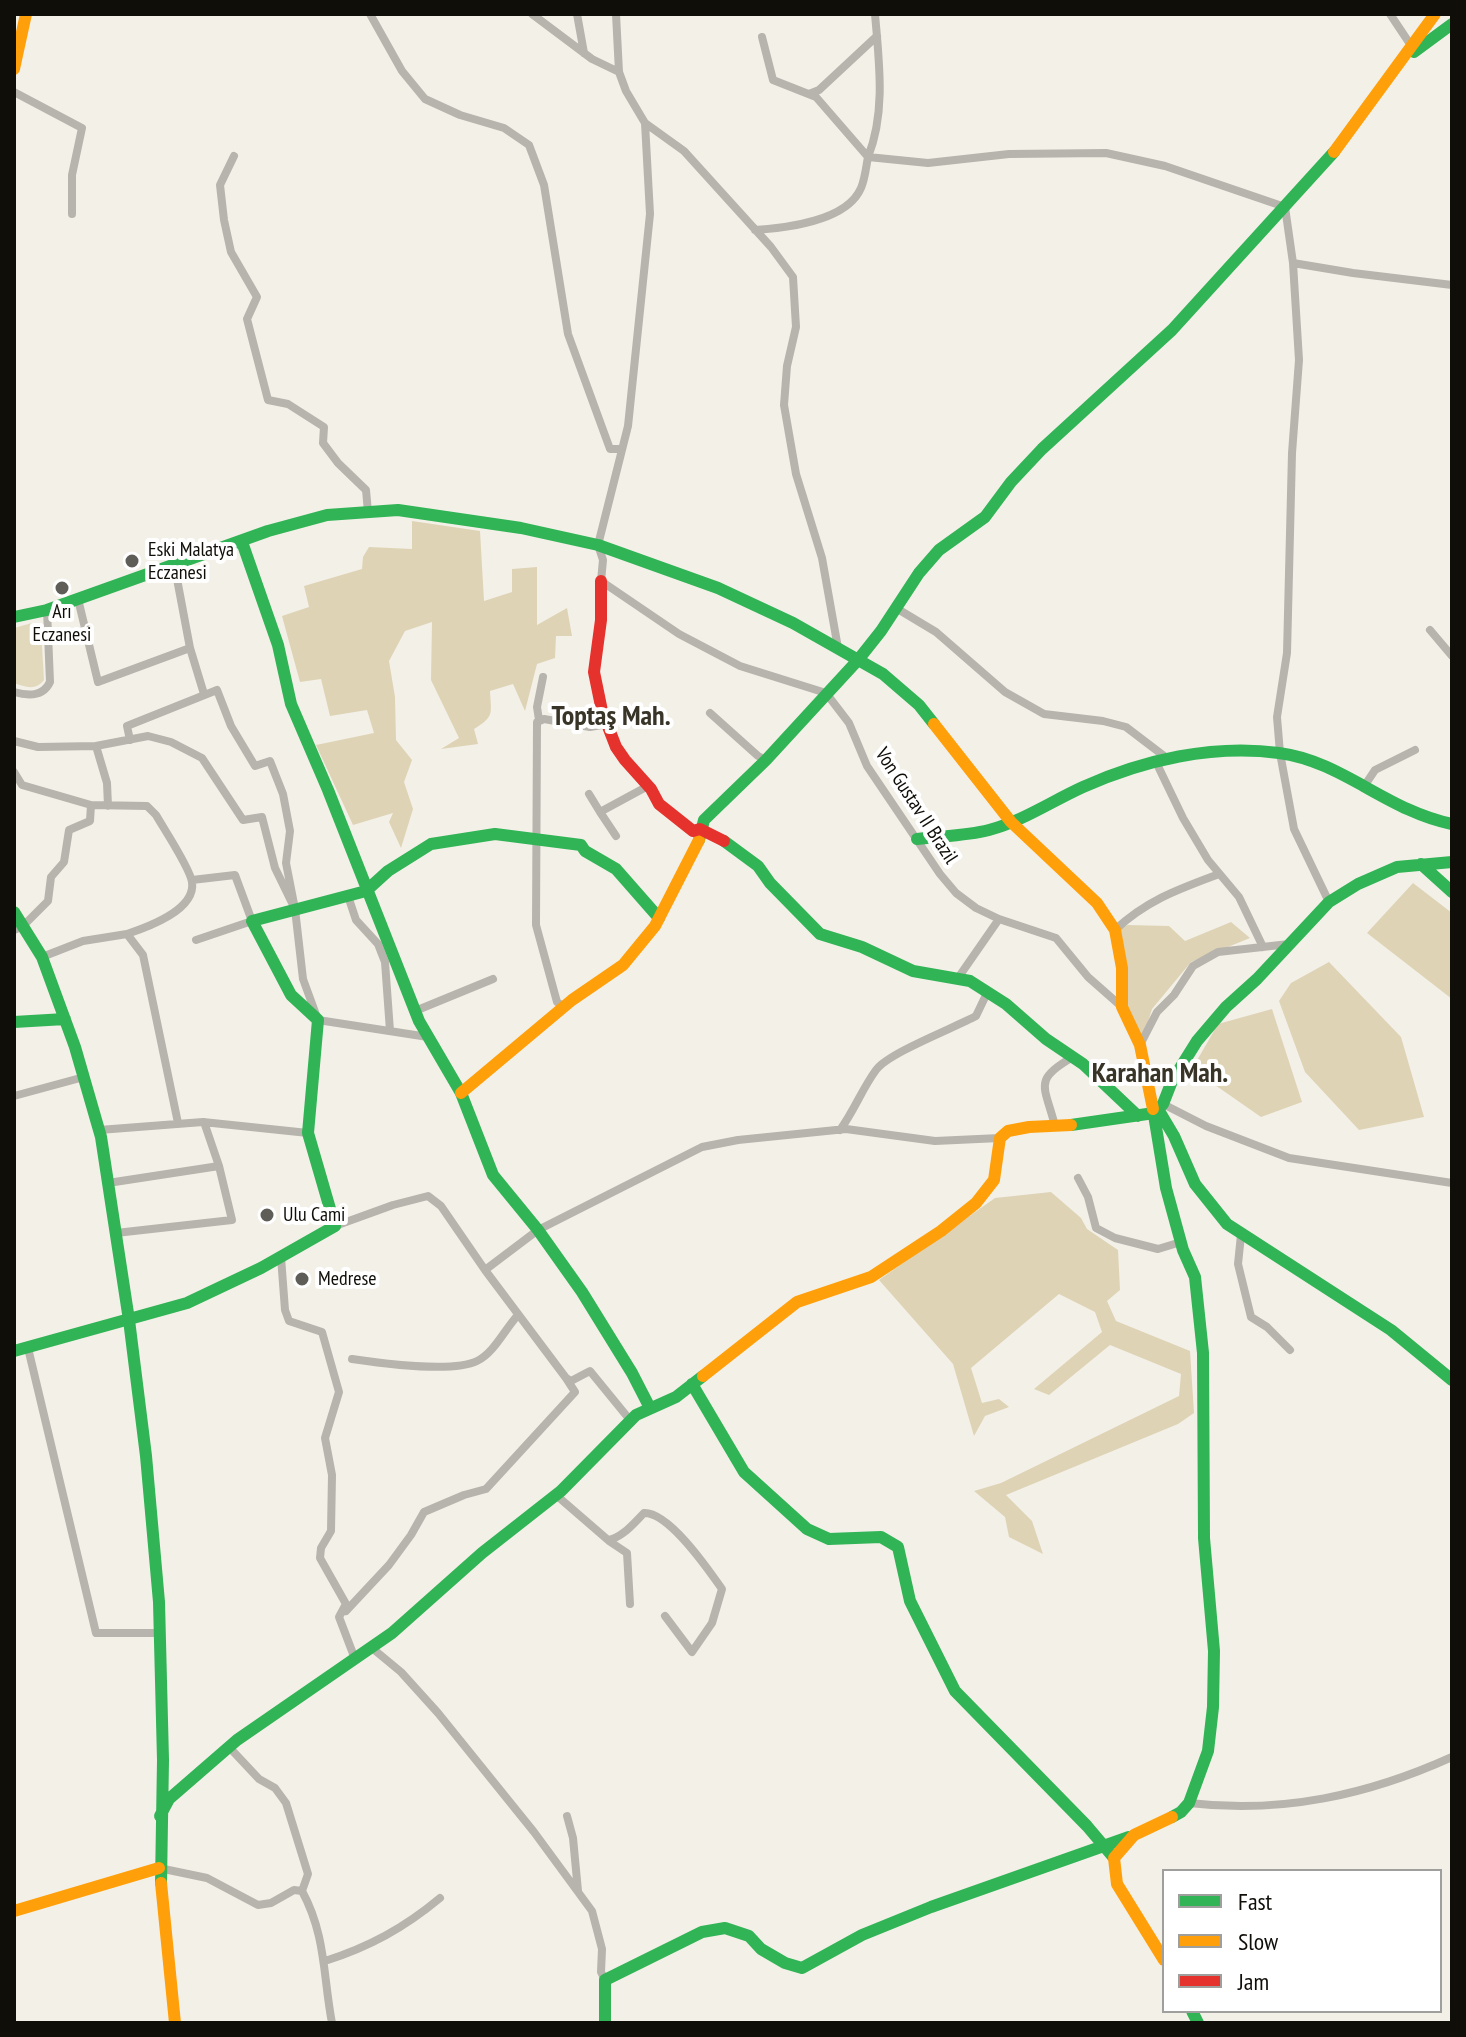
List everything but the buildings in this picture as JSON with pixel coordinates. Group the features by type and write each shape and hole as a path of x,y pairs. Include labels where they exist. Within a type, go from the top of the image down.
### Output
{"street":[{"path":"14,69 26,14"},
{"path":"370,14 402,71 425,99 460,115 504,128 529,145 544,185 568,334 610,449 622,449"},
{"path":"532,14 584,53 619,72"},
{"path":"577,14 584,53"},
{"path":"616,14 619,72 645,123 684,151 793,277 796,327 787,366 784,405 796,474 822,558 838,648"},
{"path":"755,230 790,228 838,212 861,190 876,137 879,110 880,71 875,14"},
{"path":"1390,14 1412,47"},
{"path":"461,1093 564,1007 623,965 659,918 698,843 704,820 766,760 858,660 919,573 939,550 985,517 1011,482 1042,449 1172,330 1285,207 1345,139 1435,14"},
{"path":"1399,64 1452,24"},
{"path":"809,94 819,90 877,36"},
{"path":"762,37 773,80 816,97 868,157 928,163 1009,154 1106,153 1165,166 1285,207"},
{"path":"14,92 82,128 72,175 72,214"},
{"path":"645,123 650,214 628,426 598,545 603,560 601,620 594,672 597,697 616,747 669,814 693,831 700,829 730,844 758,866 770,883 820,934 862,947 913,971 970,981 1006,1004 1046,1039 1073,1057 1138,1116"},
{"path":"234,156 220,185 224,220 231,252 257,297 247,319 268,400 288,404 324,427 323,443 338,463 366,490 368,512"},
{"path":"1285,207 1293,263 1299,360 1292,453 1287,653 1277,717 1280,753 1294,829 1329,902"},
{"path":"1293,263 1452,285"},
{"path":"14,617 47,610 268,531 327,515 398,510 461,518 598,545 718,588 793,623 883,674 919,705 1011,822 1097,903 1115,930 1122,968 1122,1007 1140,1045 1159,1108 1166,1188 1181,1242 1195,1277 1201,1315 1205,1398 1202,1441 1204,1538 1214,1651 1213,1707 1208,1751 1189,1803 1181,1812 1134,1835 931,1907 862,1935 802,1968 785,1963 761,1949 749,1936 725,1928 702,1932 605,1980"},
{"path":"242,542 278,645 291,704 415,1011 461,1093 493,1175 538,1230 582,1292 650,1408"},
{"path":"174,563 190,648 204,694"},
{"path":"601,581 679,634 740,666 826,693"},
{"path":"78,599 98,682 190,648"},
{"path":"896,608 936,632 1005,692 1044,714 1126,727 1163,761 1183,818 1208,860 1239,897 1263,947"},
{"path":"14,692 41,693 50,682 47,610"},
{"path":"1430,630 1452,656"},
{"path":"543,677 537,707 536,925 557,1002 564,1007"},
{"path":"130,740 127,726 217,690 231,726 255,766 270,761 283,794 290,831 286,863 303,979 318,1020 308,1133 335,1226"},
{"name":"Von Gustav II Brazil","path":"826,693 849,723 867,766 956,893 976,908 999,919 1056,938 1088,977 1122,1007"},
{"path":"710,713 766,760"},
{"path":"539,720 590,727 607,724"},
{"path":"14,741 38,747 96,746 148,736 171,742 202,758 243,820 262,817 275,868 295,909"},
{"path":"96,746 107,783 108,806"},
{"path":"1363,788 1375,770 1415,750"},
{"path":"917,839 989,830 1088,785 1141,765 1217,751 1280,753 1310,759 1412,812 1440,823 1452,824"},
{"path":"14,772 22,785 91,805 147,806 156,815 192,880 191,895 172,914 156,924 127,934 83,941 42,957"},
{"path":"600,812 648,786"},
{"path":"589,794 616,836"},
{"path":"18,928 48,901 51,877 64,862 69,830 90,821 91,805"},
{"path":"196,940 252,921 366,891 388,871 431,844 495,834 581,845 585,851 616,869 659,918"},
{"path":"1159,1108 1197,1041 1329,902 1358,884 1397,867 1452,862"},
{"path":"1421,864 1452,892"},
{"path":"1115,930 1136,911 1163,896 1219,874"},
{"path":"192,880 235,875 252,921 291,995 318,1020 428,1037"},
{"path":"348,896 356,920 378,944 385,962 390,1031"},
{"path":"14,912 18,928 42,957 65,1019 99,1130 129,1320 146,1456 160,1633 163,1760 159,1868 175,2023"},
{"path":"958,978 999,919"},
{"path":"127,934 143,955 178,1123"},
{"path":"1140,1045 1157,1012 1174,995 1193,966 1218,952 1289,944"},
{"path":"415,1011 493,979"},
{"path":"840,1130 877,1068 920,1042 976,1016 987,993"},
{"path":"14,1022 65,1019"},
{"path":"1055,1126 1045,1080 1048,1072 1073,1057"},
{"path":"14,1096 84,1077"},
{"path":"1159,1108 1171,1125 1202,1195 1227,1224 1391,1330 1452,1380"},
{"path":"485,1270 538,1230 702,1147 738,1140 840,1130 935,1141 1000,1138 1008,1131 1029,1127 1091,1124 1138,1116 1159,1108 1289,1158 1452,1183"},
{"path":"99,1130 204,1122 308,1133"},
{"path":"116,1233 232,1220 204,1122"},
{"path":"160,1816 169,1799 229,1747 392,1633 482,1553 556,1495 630,1420 676,1397 797,1302 871,1277 941,1231 976,1203 994,1180 1000,1138"},
{"path":"108,1183 219,1166"},
{"path":"1078,1178 1088,1197 1096,1228 1115,1238 1158,1249 1181,1242"},
{"path":"14,1351 187,1303 281,1257 335,1226 393,1205 428,1196 441,1206 575,1392 486,1489 424,1512 389,1565 361,1598 339,1617"},
{"path":"1241,1235 1238,1264 1251,1317 1267,1327 1290,1350"},
{"path":"281,1257 285,1310 289,1321 322,1332 339,1392 325,1438 332,1475 331,1531 321,1548 320,1558 346,1604 339,1617 355,1659"},
{"path":"352,1359 418,1366 476,1362 491,1351 518,1315"},
{"path":"28,1348 96,1633 160,1633"},
{"path":"566,1378 571,1381 590,1371 630,1420"},
{"path":"692,1384 744,1472 807,1529 829,1539 881,1537 898,1547 910,1601 955,1691 1087,1826 1114,1858 1117,1884 1162,1957"},
{"path":"556,1495 627,1553 630,1604"},
{"path":"608,1540 614,1540 644,1513 651,1513 674,1530 722,1589 712,1623 692,1652 665,1616"},
{"path":"372,1648 401,1672 438,1713 534,1832 592,1911 602,1949 605,2023"},
{"path":"229,1747 259,1779 275,1788 286,1803 308,1874 302,1891 314,1913 325,1961 326,1992 332,2023"},
{"path":"1189,1803 1244,1805 1335,1797 1381,1786 1452,1757"},
{"path":"567,1816 573,1838 578,1892"},
{"path":"1114,1858 1134,1835"},
{"path":"14,1911 159,1868 207,1878 258,1905 271,1903 294,1890 302,1891"},
{"path":"325,1961 363,1949 417,1917 440,1898"}],"shaded area":[{"path":"412,521 480,531 484,601 512,592 512,569 537,567 537,625 567,608 572,636 556,636 555,658 537,664 525,711 513,684 490,691 490,714 474,729 478,744 441,749 459,738 431,680 432,622 405,631 389,661 395,697 396,740 412,760 404,782 413,809 401,848 389,822 393,813 353,825 316,745 374,733 367,710 330,716 321,679 300,682 282,616 309,607 304,586 362,569 363,557 369,547 412,549"},
{"path":"32,623 41,629 44,680 30,687 14,683 14,628"},
{"path":"1413,883 1452,913 1452,999 1367,933"},
{"path":"1231,922 1250,938 1191,962 1152,1009 1142,1041 1122,1007 1115,930 1128,925 1169,926 1185,941"},
{"path":"1329,962 1401,1037 1424,1117 1359,1130 1305,1072 1279,1001 1291,983"},
{"path":"1272,1009 1302,1102 1261,1117 1192,1069 1218,1024"},
{"path":"1051,1192 1081,1218 1087,1229 1118,1250 1120,1290 1107,1301 1116,1321 1190,1351 1194,1413 1178,1424 1006,1495 1032,1521 1043,1554 1009,1537 1005,1517 974,1491 1001,1483 1179,1396 1181,1374 1110,1345 1049,1395 1034,1389 1102,1332 1095,1312 1059,1294 971,1368 982,1403 999,1399 1009,1407 985,1416 974,1436 953,1364 879,1280 995,1198"}],"traffic: fast":[{"path":"1414,52 1452,24"},
{"path":"699,840 704,820 766,760 858,660 919,573 939,550 985,517 1011,482 1042,449 1172,330 1334,152"},
{"path":"14,617 47,610 268,531 327,515 398,510 521,528 598,545 718,588 793,623 883,674 919,705 934,724"},
{"path":"242,542 278,645 291,704 419,1021 461,1093 493,1175 538,1230 582,1292 650,1408"},
{"path":"917,839 989,830 1130,769 1179,756 1229,751 1279,753 1302,758 1406,809 1452,824"},
{"path":"14,1351 187,1303 261,1268 335,1226 308,1133 318,1020 291,995 252,921 366,891 388,871 431,844 495,834 581,845 585,851 616,869 659,918"},
{"path":"724,841 758,866 770,883 820,934 862,947 913,971 970,981 1006,1004 1046,1039 1083,1064 1138,1116"},
{"path":"1071,1125 1154,1113 1163,1104 1172,1081 1197,1041 1329,902 1358,884 1397,867 1452,862"},
{"path":"1421,864 1452,892"},
{"path":"14,912 42,957 75,1047 101,1137 129,1320 146,1456 159,1602 163,1760 161,1883"},
{"path":"14,1022 65,1019"},
{"path":"1153,1109 1166,1188 1183,1250 1195,1277 1203,1353 1204,1538 1214,1651 1208,1751 1189,1803 1172,1817"},
{"path":"1158,1109 1174,1136 1195,1184 1227,1224 1391,1330 1452,1380"},
{"path":"160,1816 169,1799 237,1740 392,1633 482,1553 561,1491 636,1415 676,1397 703,1376"},
{"path":"692,1384 744,1472 807,1529 829,1539 881,1537 898,1547 910,1601 955,1691 1087,1826 1114,1858"},
{"path":"605,2023 605,1980 702,1932 725,1928 749,1936 761,1949 785,1963 802,1968 862,1935 931,1907 1129,1837"},
{"path":"1193,2013 1198,2023"}],"traffic: slow":[{"path":"14,69 26,14"},
{"path":"1334,152 1435,14"},
{"path":"934,724 1011,822 1097,903 1115,930 1122,968 1122,1007 1140,1045 1153,1109"},
{"path":"461,1093 572,1000 623,965 655,926 699,840"},
{"path":"703,1376 797,1302 871,1277 941,1231 976,1203 994,1180 1000,1138 1008,1131 1071,1125"},
{"path":"1162,1957 1117,1884 1114,1858 1134,1835 1172,1817"},
{"path":"14,1911 159,1868"},
{"path":"161,1883 175,2023"}],"traffic: jam":[{"path":"601,581 601,620 594,672 602,711 616,747 651,789 659,804 693,831 700,829 724,841"}],"place":[{"name":"Eski Malatya Eczanesi","path":"132,561"},
{"name":"Arı Eczanesi","path":"62,588"},
{"name":"Ulu Cami","path":"267,1215"},
{"name":"Medrese","path":"302,1279"}],"district":[{"name":"Toptaş Mah.","path":"611,717"},
{"name":"Karahan Mah.","path":"1160,1074"}]}
